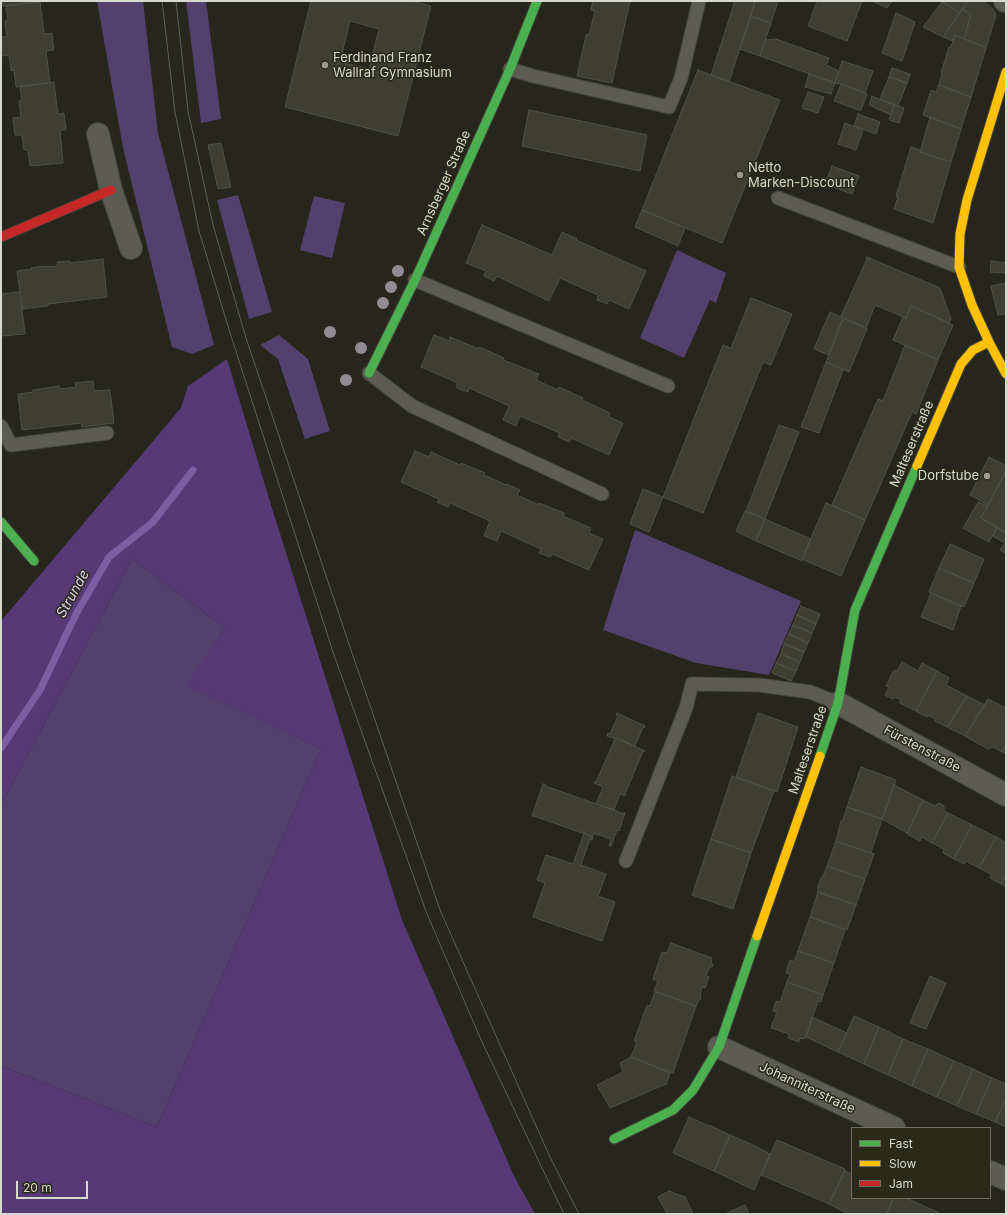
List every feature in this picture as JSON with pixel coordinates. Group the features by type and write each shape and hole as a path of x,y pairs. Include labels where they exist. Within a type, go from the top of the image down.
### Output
{"street":[{"name":"Arnsberger Straße","path":"369,373 415,280 510,69 537,1"},
{"path":"1006,72 966,200 960,234 959,268 972,305 1006,374"},
{"path":"98,134 111,190 131,248"},
{"path":"1,237 111,190"},
{"name":"Malteserstraße","path":"614,1139 673,1110 693,1090 719,1047 838,703 855,610 961,364 973,350 989,342"},
{"path":"1,522 34,561"},
{"name":"Fürstenstraße","path":"838,703 1006,795"},
{"name":"Johanniterstraße","path":"719,1047 892,1127"},
{"path":"991,1172 1006,1179"}],"lane":[{"path":"510,69 533,76 668,106 681,78 699,1"},
{"path":"778,198 959,268"},
{"path":"415,280 668,386"},
{"path":"369,373 412,406 602,494"},
{"path":"1,426 11,445 107,433"},
{"path":"626,861 686,708 692,684 759,685 810,692 838,703"}],"shaded area":[{"path":"97,1 143,1 158,133 214,345 192,354 172,347 123,148"},
{"path":"186,1 206,1 221,119 201,123"},
{"path":"238,195 272,312 249,319 217,200"},
{"path":"314,196 345,203 332,258 300,250"},
{"path":"677,250 726,273 716,303 710,300 684,358 640,338"},
{"path":"279,335 308,359 330,431 305,439 278,359 260,345"},
{"path":"227,359 271,505 402,920 514,1176 535,1214 1,1214 1,1066 157,1127 321,749 186,685 225,628 132,559 1,805 1,621 181,408 188,386"},
{"path":"635,530 801,601 769,675 696,663 603,630"},
{"path":"132,559 225,628 187,685 321,749 157,1127 1,1066 1,805"}],"building":[{"path":"2,1 37,1 37,2 3,6"},
{"name":"Ferdinand Franz Wallraf Gymnasium","path":"311,1 411,1 431,6 398,136 285,107","holes":["350,21 379,29 369,69 340,62"]},
{"path":"593,1 630,1 612,83 577,76 586,35 589,35 595,11 591,10"},
{"path":"735,1 755,1 729,82 711,75"},
{"path":"755,1 778,1 771,23 751,16"},
{"path":"817,1 862,1 847,41 808,26"},
{"path":"872,1 892,1 887,8"},
{"path":"941,1 968,1 960,13"},
{"path":"968,1 983,1 993,9 996,15 986,48 964,39 971,15 962,9"},
{"path":"40,2 44,34 52,33 54,50 46,51 50,83 16,87 14,70 11,71 9,55 1,56 1,37 7,37 5,21 8,21 6,6"},
{"path":"942,2 960,13 943,37 923,27"},
{"path":"962,9 971,15 964,39 955,35 952,41 943,37"},
{"path":"896,13 915,22 902,61 882,53"},
{"path":"751,16 771,23 760,56 740,49"},
{"path":"955,35 986,48 971,97 939,85 949,47 951,47"},
{"path":"776,39 829,58 826,65 839,71 835,83 760,56 765,40"},
{"path":"842,61 873,71 865,93 835,83"},
{"path":"892,68 910,74 907,83 889,77"},
{"path":"698,70 780,100 722,243 642,210"},
{"path":"809,74 835,83 831,94 805,87"},
{"path":"889,77 907,83 898,106 880,99"},
{"path":"54,82 58,114 64,113 66,130 60,130 63,163 30,166 28,150 24,150 22,135 15,135 13,118 21,117 19,101 22,101 20,86"},
{"path":"841,84 867,94 861,110 834,101"},
{"path":"939,85 971,97 961,129 923,115 931,90 936,92"},
{"path":"808,92 824,97 818,113 802,108"},
{"path":"872,96 894,105 891,115 869,105"},
{"path":"894,105 904,108 899,123 889,120"},
{"path":"529,110 647,135 640,171 522,146"},
{"path":"858,114 880,122 876,134 854,126"},
{"path":"930,117 961,129 951,162 920,152"},
{"path":"845,123 863,130 856,150 838,144"},
{"path":"221,143 231,187 218,189 208,145"},
{"path":"911,147 920,150 920,152 951,162 933,223 894,209 898,197 896,196"},
{"path":"832,166 859,176 852,194 825,184"},
{"path":"642,210 685,228 678,246 635,227"},
{"path":"482,225 552,255 562,232 577,239 576,240 646,271 629,309 609,300 607,304 597,300 598,295 560,278 549,301 497,276 494,281 484,276 486,271 466,263"},
{"path":"867,257 940,288 951,319 949,323 911,306 906,318 875,305 866,328 841,316"},
{"path":"103,259 107,297 48,304 48,306 22,309 17,271 44,266 58,266 57,262 70,261 70,263"},
{"path":"991,261 1006,263 1006,273 990,272"},
{"path":"1006,283 1006,314 998,315 991,286"},
{"path":"20,292 25,334 1,336 1,294"},
{"path":"751,298 792,314 771,365 763,362 703,513 663,497 723,345 731,348"},
{"path":"911,306 953,325 938,360 893,340 903,317 906,318"},
{"path":"830,312 843,318 829,355 814,349"},
{"path":"843,318 867,329 849,372 826,362"},
{"path":"434,335 449,341 450,337 504,358 503,360 539,374 536,380 558,390 559,387 610,413 609,417 623,423 609,455 571,438 569,442 558,437 560,433 520,416 516,426 503,420 509,406 469,388 468,392 462,390 456,387 458,383 421,367"},
{"path":"905,345 938,360 916,414 912,412 865,520 832,505 878,399 883,401"},
{"path":"826,362 843,370 819,433 801,427"},
{"path":"93,381 94,391 110,390 114,423 82,427 81,423 22,430 18,394 59,386 60,389 76,387 75,383"},
{"path":"779,425 799,432 765,519 746,511"},
{"path":"415,451 429,457 431,452 460,465 461,463 485,473 484,475 520,490 517,495 539,505 539,503 564,513 563,516 591,528 589,533 603,539 589,570 552,554 550,557 539,553 541,549 501,531 497,541 484,536 490,521 450,503 448,507 437,502 439,499 401,482"},
{"path":"989,457 1006,466 1006,471 988,505 970,495"},
{"path":"1006,471 1006,533 981,518"},
{"path":"643,489 663,497 649,532 630,524"},
{"path":"978,502 988,506 981,518 997,527 989,542 963,528"},
{"path":"826,503 865,520 841,576 802,559"},
{"path":"745,511 765,519 756,541 736,531"},
{"path":"765,519 811,539 802,561 756,541"},
{"path":"997,527 1006,533 1005,553 1000,550 1005,543 993,536"},
{"path":"950,544 984,559 974,583 939,568"},
{"path":"939,568 974,583 964,607 929,592"},
{"path":"931,593 961,606 953,630 921,617"},
{"path":"801,606 820,614 816,624 797,615"},
{"path":"797,615 816,624 812,633 793,625"},
{"path":"793,625 812,633 808,643 789,634"},
{"path":"789,634 808,643 804,652 784,644"},
{"path":"784,644 804,652 800,662 781,654"},
{"path":"781,654 800,662 796,671 776,663"},
{"path":"902,662 918,671 922,663 937,671 916,711 900,703 901,700 895,697 893,699 885,695 889,687 886,686 894,670 897,671"},
{"path":"776,663 796,671 791,681 772,673"},
{"path":"937,671 949,678 946,685 967,696 947,727 935,721 936,719 928,715 927,717 916,711"},
{"path":"967,696 985,705 965,736 947,727"},
{"path":"988,699 1006,708 1006,745 1002,752 993,747 988,749 965,736"},
{"path":"617,713 645,726 644,728 643,727 635,746 614,737 607,736 608,733 610,734 618,716 616,715"},
{"path":"758,713 798,727 777,792 736,777"},
{"path":"614,737 645,751 643,751 625,796 620,794 614,810 596,804 603,787 594,783 595,781 596,782 615,739 613,738"},
{"path":"1006,745 1006,754 1002,752"},
{"path":"861,767 896,780 882,819 847,807"},
{"path":"732,776 774,791 751,853 711,839"},
{"path":"543,784 623,814 624,812 625,813 619,831 617,830 611,846 609,846 611,839 593,833 592,840 590,839 591,836 532,816"},
{"path":"894,785 923,800 907,833 882,819"},
{"path":"923,800 935,806 939,803 944,806 944,811 948,813 932,843 922,837 920,841 907,834"},
{"path":"847,807 882,819 871,853 836,841 841,821 843,820"},
{"path":"948,813 972,825 954,859 943,853 944,849 932,843"},
{"path":"972,825 996,837 979,868 966,861 964,864 954,859"},
{"path":"584,833 591,836 581,865 606,874 598,896 615,902 602,941 533,917 545,883 537,880 546,855 573,864"},
{"path":"996,837 1006,843 1006,874 1001,884 990,878 991,874 979,868"},
{"path":"711,839 751,853 733,909 692,895"},
{"path":"836,841 874,854 865,879 827,866"},
{"path":"827,866 865,879 856,905 818,892 818,886"},
{"path":"1006,874 1006,887 1001,884"},
{"path":"818,892 856,905 847,930 810,917"},
{"path":"810,917 845,930 834,963 798,951"},
{"path":"671,943 712,958 711,962 713,966 709,968 706,976 709,977 705,988 702,987 700,996 701,999 698,1001 696,1006 654,991 658,981 653,979 662,952 667,953"},
{"path":"798,951 834,963 823,995 787,982 790,974 786,973 790,960 794,962"},
{"path":"930,976 946,983 926,1029 910,1023"},
{"path":"787,982 823,995 821,1002 818,1001 806,1037 804,1039 800,1038 799,1042 788,1038 789,1034 771,1028 777,1012 773,1011 776,1001 780,1002"},
{"path":"655,992 696,1006 673,1073 631,1057 637,1042 634,1041 647,1005 650,1006"},
{"path":"854,1016 879,1027 864,1064 838,1052"},
{"path":"812,1017 847,1033 838,1052 806,1037"},
{"path":"879,1027 903,1039 888,1075 864,1064"},
{"path":"903,1039 928,1049 912,1086 888,1075"},
{"path":"928,1049 954,1061 937,1097 912,1086"},
{"path":"631,1057 670,1073 666,1084 610,1108 597,1085 623,1072 620,1063"},
{"path":"954,1061 973,1069 957,1106 937,1097"},
{"path":"973,1069 992,1078 976,1114 957,1106"},
{"path":"992,1078 1006,1084 1006,1098 995,1122 976,1114"},
{"path":"1006,1098 1006,1127 995,1122"},
{"path":"689,1117 730,1135 714,1171 673,1153"},
{"path":"730,1135 770,1154 754,1190 714,1171"},
{"path":"777,1140 845,1169 829,1204 761,1175"},
{"path":"845,1171 851,1174 851,1199 894,1199 886,1214 848,1214 829,1204"},
{"path":"669,1191 685,1197 693,1214 667,1214 658,1197"},
{"path":"894,1199 908,1199 942,1214 886,1214"},
{"path":"745,1205 749,1214 727,1214 727,1213"}],"waterway":[{"name":"Strunde","path":"1,748 40,690 76,614 109,557 153,522 193,470"}],"tram line":[{"path":"162,1 175,112 199,231 231,336 334,655 427,914 481,1040 564,1214"},
{"path":"176,1 188,111 213,225 246,338 440,910 549,1155 579,1214"}],"traffic: fast":[{"path":"369,373 415,280 510,69 537,1"},
{"path":"820,756 838,703 855,610 917,466"},
{"path":"1,522 34,561"},
{"path":"614,1139 673,1110 693,1090 719,1047 757,936"}],"traffic: slow":[{"path":"1006,72 967,200 960,234 959,267 972,305 1006,374"},
{"path":"917,466 961,364 973,350 989,342"},
{"path":"757,936 820,756"}],"traffic: jam":[{"path":"1,237 111,190"}],"place":[{"name":"Ferdinand Franz Wallraf Gymnasium","path":"325,65"},
{"name":"Netto Marken-Discount","path":"740,175"},
{"name":"Dorfstube","path":"987,476"}]}
